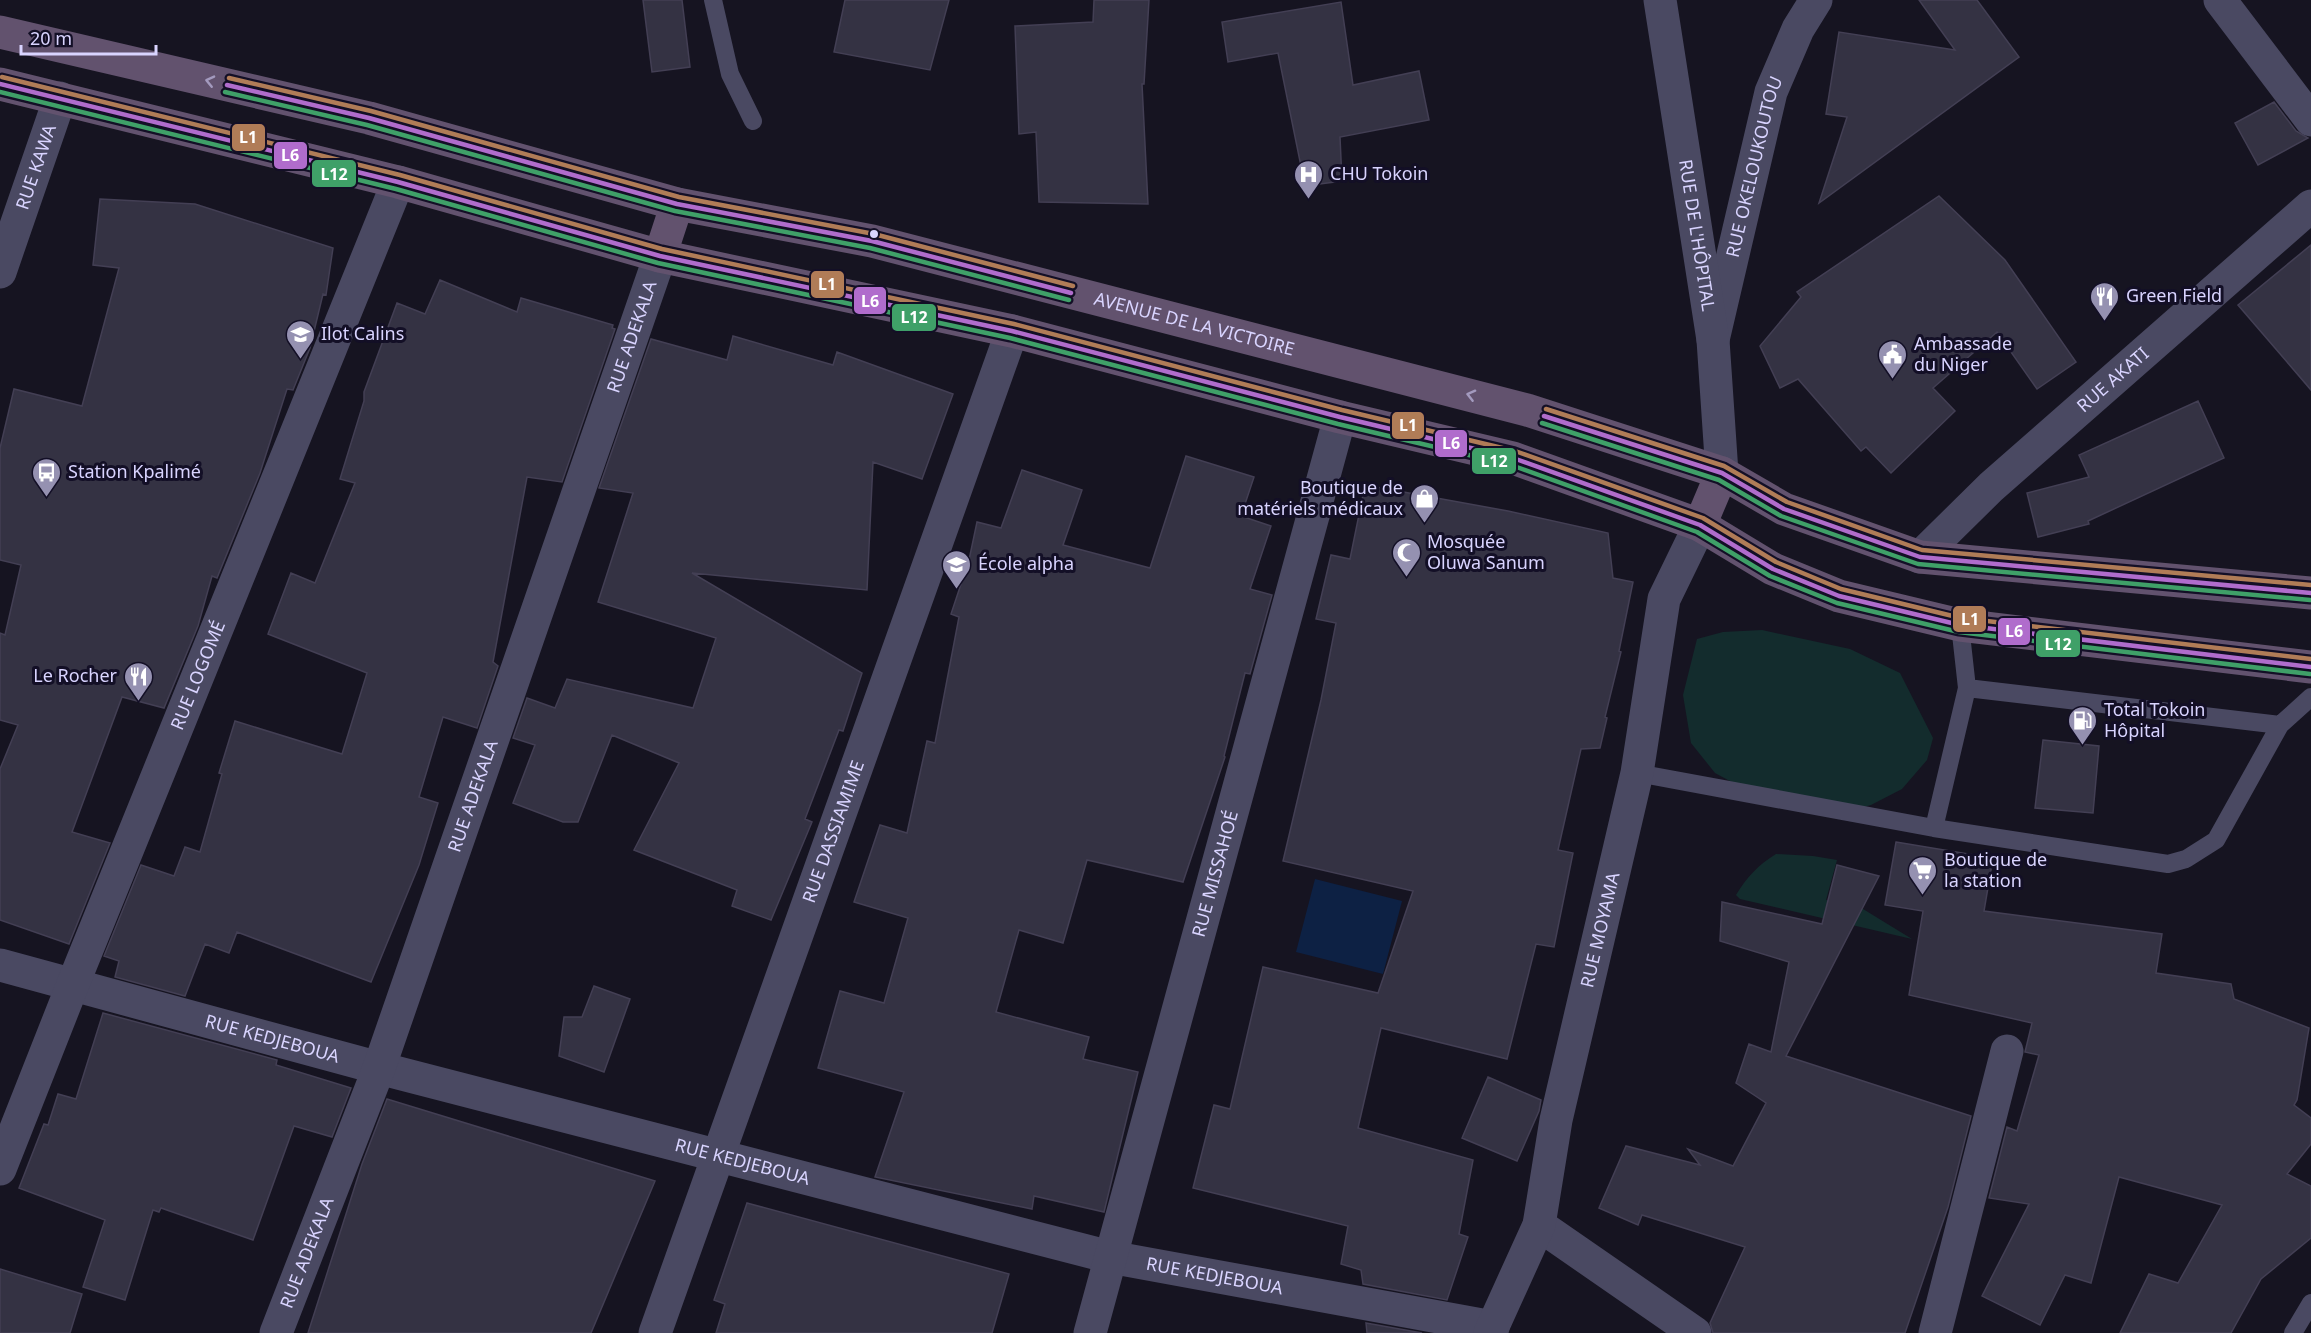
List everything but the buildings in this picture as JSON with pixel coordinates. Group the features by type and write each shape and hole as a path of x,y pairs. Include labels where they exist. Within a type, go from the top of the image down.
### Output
{"highway":[{"name":"AVENUE DE LA VICTOIRE","path":"0,32 369,118 677,204 883,244 1527,410 1722,473 1784,509 1920,556 2311,593"},
{"path":"0,84 398,182 660,256 1012,330 1340,417 1513,458 1700,525 1773,569 1839,596 1960,625 2311,667"},
{"path":"660,256 677,204"},
{"path":"1700,525 1722,473"}],"street":[{"name":"RUE DE L'HÔPITAL","path":"1660,0 1713,340 1722,473"},
{"name":"RUE OKELOUKOUTOU","path":"1713,340 1771,92 1797,29 1816,0"},
{"path":"2220,0 2311,120"},
{"name":"RUE KAWA","path":"0,272 60,98"},
{"name":"RUE LOGOMÉ","path":"0,1169 398,182"},
{"name":"RUE AKATI","path":"1920,556 1991,487 2311,206"},
{"name":"RUE ADEKALA","path":"276,1333 379,1068 660,256"},
{"name":"RUE DASSIAMIME","path":"655,1333 1012,330"},
{"name":"RUE MISSAHOÉ","path":"1090,1333 1340,417"},
{"name":"RUE MOYAMA","path":"1491,1330 1539,1225 1556,1120 1637,773 1664,600 1700,525"},
{"name":"RUE KEDJEBOUA","path":"0,965 379,1068 1110,1257 1491,1330"},
{"path":"1935,1333 2007,1051"},
{"path":"1539,1225 1695,1333"}],"lane":[{"path":"713,0 730,74 753,120"},
{"path":"1934,828 1967,688 1960,625"},
{"path":"1967,688 2280,725"},
{"path":"1637,773 1934,828 2168,864 2186,859 2216,840 2280,725 2311,697"},
{"path":"2293,1333 2311,1303"}],"green space":[{"path":"1762,630 1850,649 1900,673 1933,738 1927,760 1902,789 1871,805 1850,811 1741,787 1715,773 1691,743 1683,695 1697,639 1723,632"},
{"path":"1776,854 1837,860 1826,900 1863,909 1912,939 1740,899 1736,895 1749,877"}],"water":[{"path":"1315,879 1402,901 1383,974 1296,952"}],"transit line":[{"name":"L1","path":"2,77 400,175 662,249 1014,324 1342,410 1515,451 1703,518 1776,562 1841,589 1961,618 2311,659"},
{"name":"L1","path":"229,78 371,111 679,197 874,234 1073,286"},
{"name":"L6","path":"0,84 398,182 660,256 1012,331 1340,417 1513,458 1700,525 1773,569 1839,596 1960,625 2311,667"},
{"name":"L6","path":"227,85 369,118 677,204 872,241 1071,293"},
{"name":"L12","path":"0,92 396,189 658,263 1010,338 1338,424 1511,465 1697,532 1770,576 1837,603 1959,632 2310,674"},
{"name":"L12","path":"225,92 367,125 675,211 870,248 1069,300"},
{"name":"L1","path":"1546,409 1724,466 1787,502 1922,550 2311,585"},
{"name":"L6","path":"1544,416 1722,473 1784,509 1920,557 2311,593"},
{"name":"L12","path":"1542,423 1719,480 1781,516 1918,564 2310,600"}],"place":[{"name":"CHU Tokoin","path":"1309,200"},
{"name":"Green Field","path":"2105,322"},
{"name":"Ilot Calins","path":"300,360"},
{"name":"Ambassade du Niger","path":"1893,380"},
{"name":"Station Kpalimé","path":"47,498"},
{"name":"Boutique de matériels médicaux","path":"1424,524"},
{"name":"Mosquée Oluwa Sanum","path":"1406,578"},
{"name":"École alpha","path":"957,590"},
{"name":"Le Rocher","path":"138,702"},
{"name":"Total Tokoin Hôpital","path":"2083,746"},
{"name":"Boutique de la station","path":"1923,896"}]}
